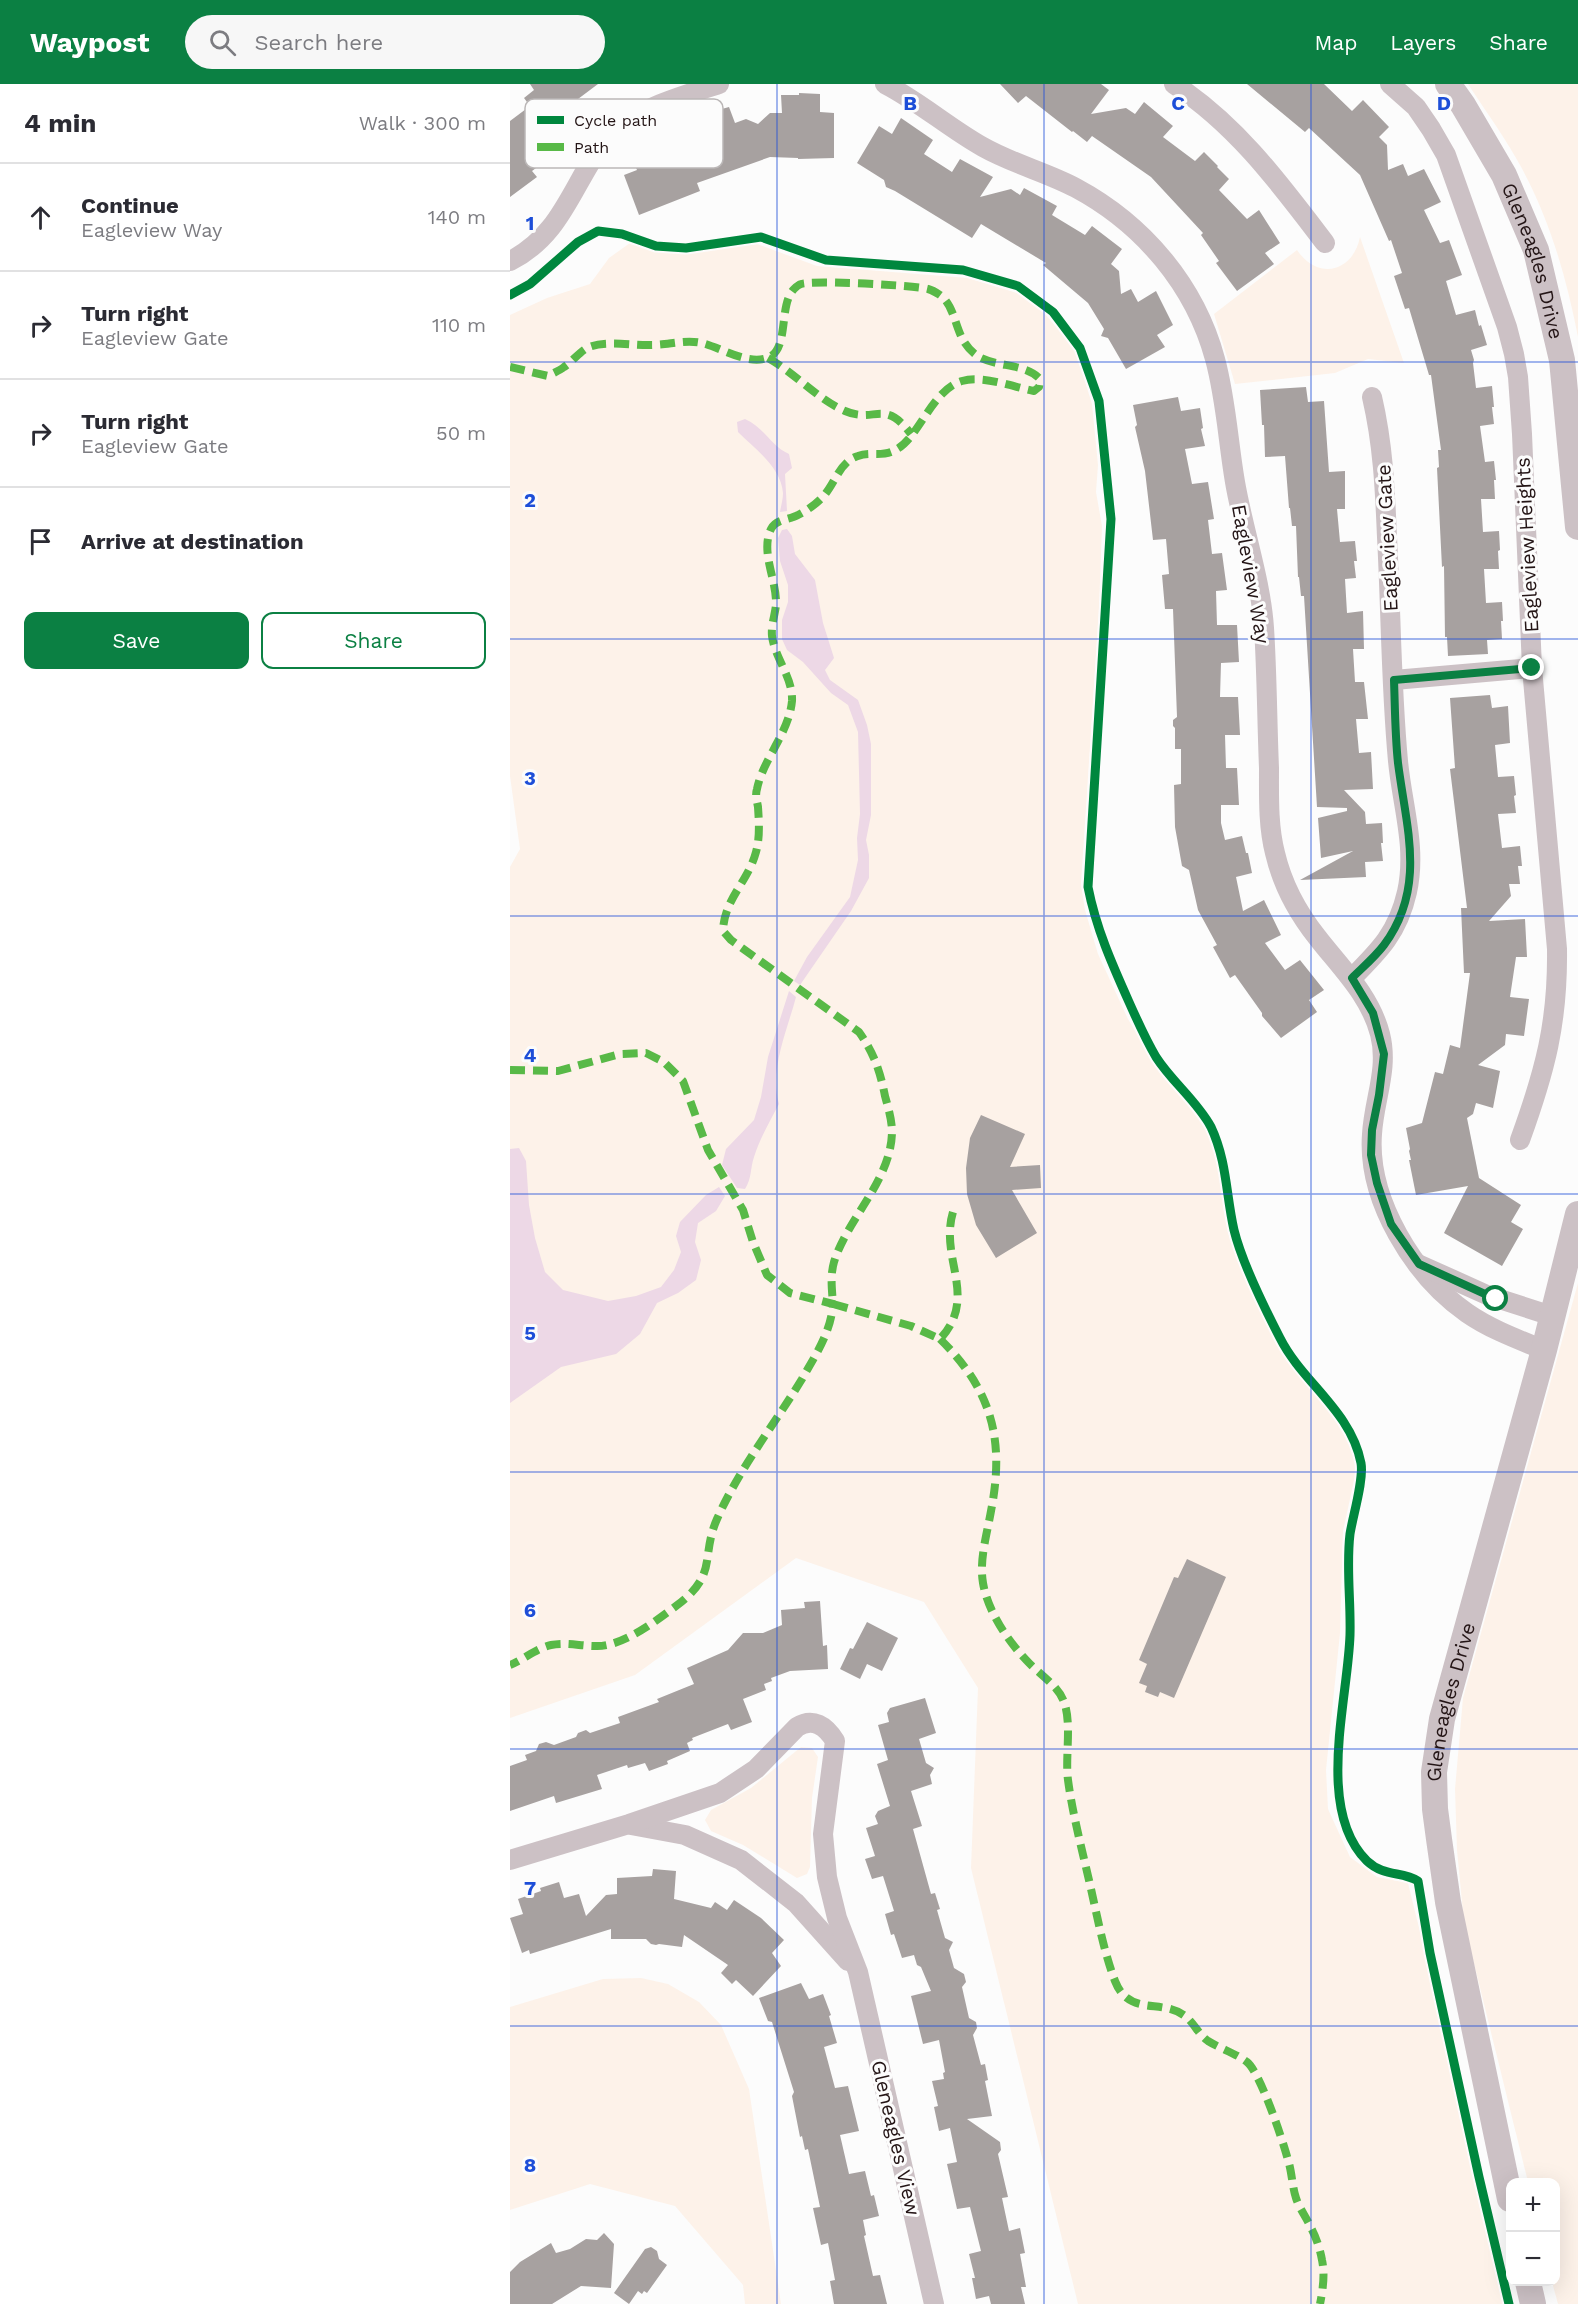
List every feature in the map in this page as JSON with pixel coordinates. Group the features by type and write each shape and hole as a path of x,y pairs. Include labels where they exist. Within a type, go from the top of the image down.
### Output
{"street":[{"path":"674,99 719,84"},
{"name":"Eagleview Way","path":"885,84 907,95 982,147 1075,187 1102,203 1128,223 1156,250 1178,279 1198,314 1215,358 1235,483 1264,620 1272,839 1276,858 1299,911 1316,936 1352,978 1373,1013 1384,1054 1372,1130 1371,1155 1377,1183 1391,1224 1434,1286 1484,1324 1544,1350"},
{"path":"1174,84 1198,99 1239,136 1325,243"},
{"name":"Eagleview Heights","path":"1389,84 1416,107 1446,155 1507,327 1518,377 1532,668 1557,949 1556,1010 1550,1045 1541,1082 1520,1140"},
{"name":"Gleneagles Drive","path":"1448,84 1504,175 1536,250 1562,360 1578,527"},
{"path":"510,261 533,248 549,232 588,168"},
{"name":"Eagleview Gate","path":"1352,978 1383,947 1395,929 1402,911 1410,870 1411,848 1398,762 1383,454 1372,397"},
{"path":"1394,680 1532,668"},
{"name":"Gleneagles Drive","path":"1506,2180 1448,1902 1435,1809 1434,1772 1442,1719 1544,1350 1578,1214"},
{"path":"1419,1264 1487,1295 1552,1316"},
{"name":"Gleneagles View","path":"510,1860 629,1824 720,1793 756,1769 797,1727 811,1722 820,1725 830,1734 835,1741 823,1834 827,1877 837,1918 858,1972 934,2304"},
{"name":"Gleneagles View","path":"629,1824 685,1835 741,1860 796,1903 858,1972"},
{"path":"1529,2286 1533,2304"}],"shaded area":[{"path":"1468,84 1578,84 1578,337 1562,268 1538,200 1511,149"},
{"path":"1360,237 1404,363 1368,359 1335,373 1235,384 1214,314 1297,250 1305,260 1315,266 1324,269 1334,268 1343,265 1350,258"},
{"path":"630,243 655,251 693,252 757,244 817,266 968,278 1017,293 1045,314 1075,349 1092,404 1098,465 1096,492 1102,526 1099,609 1081,884 1085,910 1098,954 1128,1019 1151,1058 1193,1106 1208,1130 1222,1174 1223,1207 1228,1233 1252,1292 1287,1358 1325,1399 1354,1450 1357,1467 1343,1531 1340,1633 1326,1770 1328,1809 1350,1857 1377,1877 1408,1883 1503,2304 1078,2304 971,1868 978,1688 924,1602 796,1558 635,1675 510,1718 510,867 520,849 510,776 510,315 547,298 590,284 609,258"},
{"path":"745,419 777,447 789,454 792,468 785,474 787,511 780,512 783,493 778,475 766,459 738,432 737,422"},
{"path":"787,529 792,536 795,554 815,580 823,623 834,658 825,670 830,680 858,700 871,744 871,815 866,840 869,855 869,878 851,911 800,985 794,981 807,957 850,897 858,860 857,838 860,814 858,732 848,705 831,693 803,662 787,650 782,639 782,620 788,602 788,585 780,561 778,538 782,530"},
{"path":"789,991 796,997 778,1064 776,1091 779,1104 756,1150 745,1189 737,1188 722,1165 726,1149 754,1120 761,1097 768,1057"},
{"path":"519,1148 526,1161 529,1205 535,1238 545,1272 563,1290 608,1301 636,1296 661,1287 674,1270 681,1252 676,1236 680,1222 706,1195 719,1187 725,1196 716,1211 698,1223 695,1242 701,1260 696,1280 678,1293 657,1303 640,1334 616,1354 561,1367 510,1403 510,1149"},
{"path":"1578,1283 1578,2304 1558,2304 1553,2286 1560,2286 1560,2178 1527,2178 1464,1923 1457,1850 1455,1789 1463,1698"},
{"path":"801,1747 812,1748 818,1757 812,1798 810,1867 807,1874 797,1878 743,1845 711,1831 705,1820 711,1810 751,1788"},
{"path":"641,1978 668,1984 699,2002 721,2025 749,2089 781,2304 745,2304 743,2285 675,2206 590,2184 510,2210 510,2007 603,1979"}],"building":[{"path":"530,84 598,84 578,99 525,99 524,98 534,90"},
{"path":"1000,84 1101,84 1109,90 1091,114 1126,108 1135,114 1144,102 1173,126 1163,137 1195,161 1204,152 1218,166 1229,179 1219,190 1247,219 1259,210 1280,243 1265,253 1274,264 1237,291 1216,263 1219,261 1201,235 1203,233 1151,177 1092,136 1087,142 1026,96 1018,103"},
{"path":"1247,84 1324,84 1352,111 1363,100 1389,127 1379,137 1387,145 1388,170 1403,164 1408,176 1424,169 1441,202 1424,210 1440,243 1449,240 1462,275 1446,281 1456,315 1475,310 1487,345 1471,350 1476,388 1492,386 1494,424 1480,426 1485,462 1494,461 1495,499 1481,499 1483,532 1499,531 1500,550 1498,551 1499,569 1484,569 1486,603 1502,602 1503,621 1501,621 1502,639 1487,640 1488,654 1448,656 1447,637 1445,637 1444,566 1442,567 1437,468 1439,467 1438,450 1441,450 1431,375 1429,375 1409,308 1405,309 1394,276 1402,273 1391,240 1389,241 1360,175 1309,128 1305,132"},
{"path":"799,93 820,94 820,112 834,113 834,158 770,157 697,183 700,191 639,215 624,175 637,170 636,168 723,168 723,109 729,107 735,123 746,119 758,124 770,113 782,113 781,95 799,95"},
{"path":"525,110 525,168 536,168 532,171 537,177 510,197 510,121"},
{"path":"901,118 933,140 924,154 952,172 960,159 993,177 980,197 1011,189 1020,195 1024,188 1057,206 1052,215 1085,235 1092,226 1122,249 1111,264 1119,271 1121,294 1131,289 1138,302 1156,291 1173,325 1157,335 1165,347 1126,369 1108,338 1101,336 1104,329 1088,303 1043,265 1046,263 981,224 972,238 886,187 884,180 857,163 879,126 892,134"},
{"path":"1306,387 1308,402 1324,401 1329,472 1345,471 1345,509 1337,509 1340,542 1355,541 1356,578 1345,579 1347,613 1363,611 1364,649 1353,649 1355,682 1364,682 1368,719 1356,719 1359,753 1371,752 1373,789 1344,790 1365,812 1366,824 1382,823 1383,861 1365,862 1366,877 1300,880 1353,851 1321,858 1318,818 1347,811 1347,808 1317,807 1304,596 1301,596 1298,577 1296,526 1292,526 1289,508 1285,456 1265,457 1260,390"},
{"path":"1178,397 1181,411 1200,408 1205,446 1185,449 1192,484 1208,482 1214,519 1208,520 1212,554 1222,553 1227,590 1216,591 1217,625 1237,625 1239,662 1221,663 1220,697 1238,697 1240,735 1225,735 1226,768 1237,768 1239,805 1221,805 1221,823 1225,840 1242,836 1246,853 1248,853 1252,873 1236,877 1243,911 1264,900 1281,935 1265,943 1285,970 1300,960 1324,990 1309,1000 1317,1012 1281,1038 1262,1016 1235,975 1230,978 1213,947 1217,945 1198,910 1189,870 1182,866 1175,827 1174,785 1181,784 1181,749 1175,749 1175,728 1173,726 1173,720 1177,717 1173,609 1165,609 1162,575 1169,574 1166,539 1153,540 1145,471 1135,427 1137,425 1133,405"},
{"path":"1490,695 1492,708 1508,706 1510,743 1495,745 1498,777 1514,776 1516,795 1514,796 1516,813 1498,814 1502,848 1520,846 1522,866 1518,866 1520,884 1509,884 1511,896 1489,921 1525,919 1527,957 1516,957 1510,997 1529,999 1524,1036 1506,1034 1505,1045 1478,1065 1500,1071 1493,1108 1476,1103 1473,1114 1467,1118 1479,1178 1521,1205 1511,1222 1523,1229 1502,1266 1444,1233 1468,1186 1416,1195 1406,1128 1422,1123 1435,1072 1443,1074 1450,1045 1460,1048 1470,973 1464,973 1461,908 1467,908 1450,769 1455,768 1450,698"},
{"path":"981,1115 1025,1134 1010,1167 1040,1165 1041,1188 1012,1190 1037,1233 996,1258 976,1225 967,1194 966,1168 970,1138"},
{"path":"1187,1559 1226,1577 1174,1698 1160,1692 1158,1697 1145,1692 1147,1686 1139,1683 1147,1664 1139,1660 1174,1577 1178,1578"},
{"path":"820,1601 823,1646 827,1645 828,1669 790,1671 771,1678 772,1681 764,1684 766,1690 743,1699 752,1722 731,1730 728,1724 692,1738 693,1740 687,1743 690,1751 667,1761 668,1764 649,1771 645,1763 628,1768 627,1765 597,1775 602,1789 556,1803 554,1796 510,1811 510,1766 527,1760 525,1755 536,1751 539,1744 546,1742 554,1745 576,1737 578,1733 586,1730 590,1733 620,1723 618,1717 659,1702 657,1699 694,1684 687,1668 728,1650 743,1633 763,1633 782,1625 781,1610 805,1608 804,1602"},
{"path":"867,1622 898,1638 882,1671 867,1664 860,1679 840,1669"},
{"path":"925,1698 936,1733 919,1739 926,1763 934,1768 930,1775 932,1784 911,1791 922,1826 913,1829 931,1894 935,1893 940,1909 937,1910 945,1938 953,1942 949,1950 954,1968 964,1974 966,1982 962,1987 969,2018 976,2022 977,2028 973,2035 981,2065 985,2064 988,2080 985,2081 992,2116 967,2119 1000,2142 1001,2150 998,2154 1008,2197 1002,2198 1009,2231 1020,2228 1025,2253 1020,2254 1026,2287 1021,2287 1025,2304 991,2304 989,2296 976,2299 972,2278 975,2278 969,2254 981,2251 970,2207 957,2209 947,2164 957,2162 950,2128 939,2131 934,2107 938,2106 932,2081 944,2079 943,2073 945,2072 939,2040 923,2044 911,1996 931,1991 914,1955 902,1958 894,1934 891,1935 885,1914 894,1911 883,1876 872,1879 865,1859 875,1856 866,1828 878,1824 875,1816 878,1811 890,1806 877,1764 888,1760 878,1725 889,1722 887,1713 890,1708"},
{"path":"653,1869 676,1871 674,1899 711,1908 715,1902 727,1910 734,1900 761,1918 784,1940 772,1953 781,1966 753,1996 736,1980 732,1984 721,1973 728,1965 684,1935 682,1947 656,1945 646,1939 611,1939 611,1929 530,1954 529,1950 522,1953 510,1918 523,1914 518,1899 559,1882 564,1898 579,1894 586,1916 606,1895 617,1894 617,1878 652,1876"},
{"path":"801,1983 809,1999 823,1994 831,2015 829,2016 837,2043 824,2047 835,2088 848,2086 859,2131 840,2135 849,2174 865,2171 871,2196 874,2195 879,2216 863,2220 866,2235 864,2236 873,2276 880,2275 887,2304 834,2304 830,2281 835,2280 828,2243 821,2245 813,2208 820,2207 808,2149 805,2150 802,2136 800,2137 792,2096 794,2092 772,2022 768,2021 759,1998"},
{"path":"604,2233 614,2244 611,2288 581,2286 552,2304 510,2304 510,2272 520,2262 551,2243 556,2253 570,2249 586,2239 597,2240"},
{"path":"651,2247 657,2251 659,2259 667,2265 647,2293 644,2291 642,2294 638,2291 629,2304 614,2293 645,2249"}],"marked path":[{"path":"510,367 548,376 589,347 612,344 652,345 696,342 743,358 759,360 767,358 779,347 786,306 794,289 800,284 842,283 919,287 933,291 946,301 965,344 972,351 988,361 1020,368 1040,379 1039,387 1034,391 979,379 962,381 951,386 934,403 905,443 892,452 852,458 843,466 817,503 798,515 779,521 771,529 767,547 776,596 772,636 790,684 792,701 786,724 756,791 759,830 756,852 748,872 727,909 724,920 723,931 731,940 859,1032 876,1062 881,1078 891,1123 890,1150 877,1183 840,1246 834,1262 833,1304 911,1326 940,1339 951,1323 957,1308 958,1293 950,1229 953,1212"},
{"path":"768,358 835,406 855,414 886,414 902,423 911,434"},
{"path":"510,1070 558,1071 620,1054 646,1053 664,1062 683,1081 708,1150 743,1210 767,1275 790,1293 833,1304 829,1324 817,1352 746,1465 717,1519 703,1575 689,1595 649,1626 617,1642 596,1646 551,1645 510,1665"},
{"path":"940,1339 972,1377 983,1397 990,1417 995,1439 995,1485 983,1556 983,1583 995,1617 1008,1637 1030,1664 1054,1686 1064,1702 1068,1720 1067,1771 1073,1808 1102,1936 1115,1981 1128,1999 1137,2003 1166,2008 1185,2016 1208,2041 1247,2062 1252,2068 1264,2092 1281,2138 1297,2202 1319,2247 1323,2265 1320,2304"}],"cycle path":[{"path":"510,295 530,284 578,242 598,231 622,234 656,246 686,248 761,237 826,260 963,270 1018,286 1053,312 1080,348 1099,401 1111,519 1088,887 1105,946 1138,1023 1162,1066 1199,1109 1211,1127 1223,1165 1234,1230 1261,1299 1289,1354 1337,1412 1356,1445 1362,1470 1349,1546 1350,1635 1338,1753 1338,1784 1342,1813 1351,1839 1367,1861 1386,1872 1418,1881 1430,1953 1509,2304"}],"route":[{"path":"1496,1299 1419,1264 1391,1224 1377,1183 1371,1155 1372,1130 1383,1073 1384,1054 1380,1032 1373,1013 1352,978 1383,947 1395,929 1402,911 1410,870 1411,848 1398,762 1394,680 1532,668"}]}
